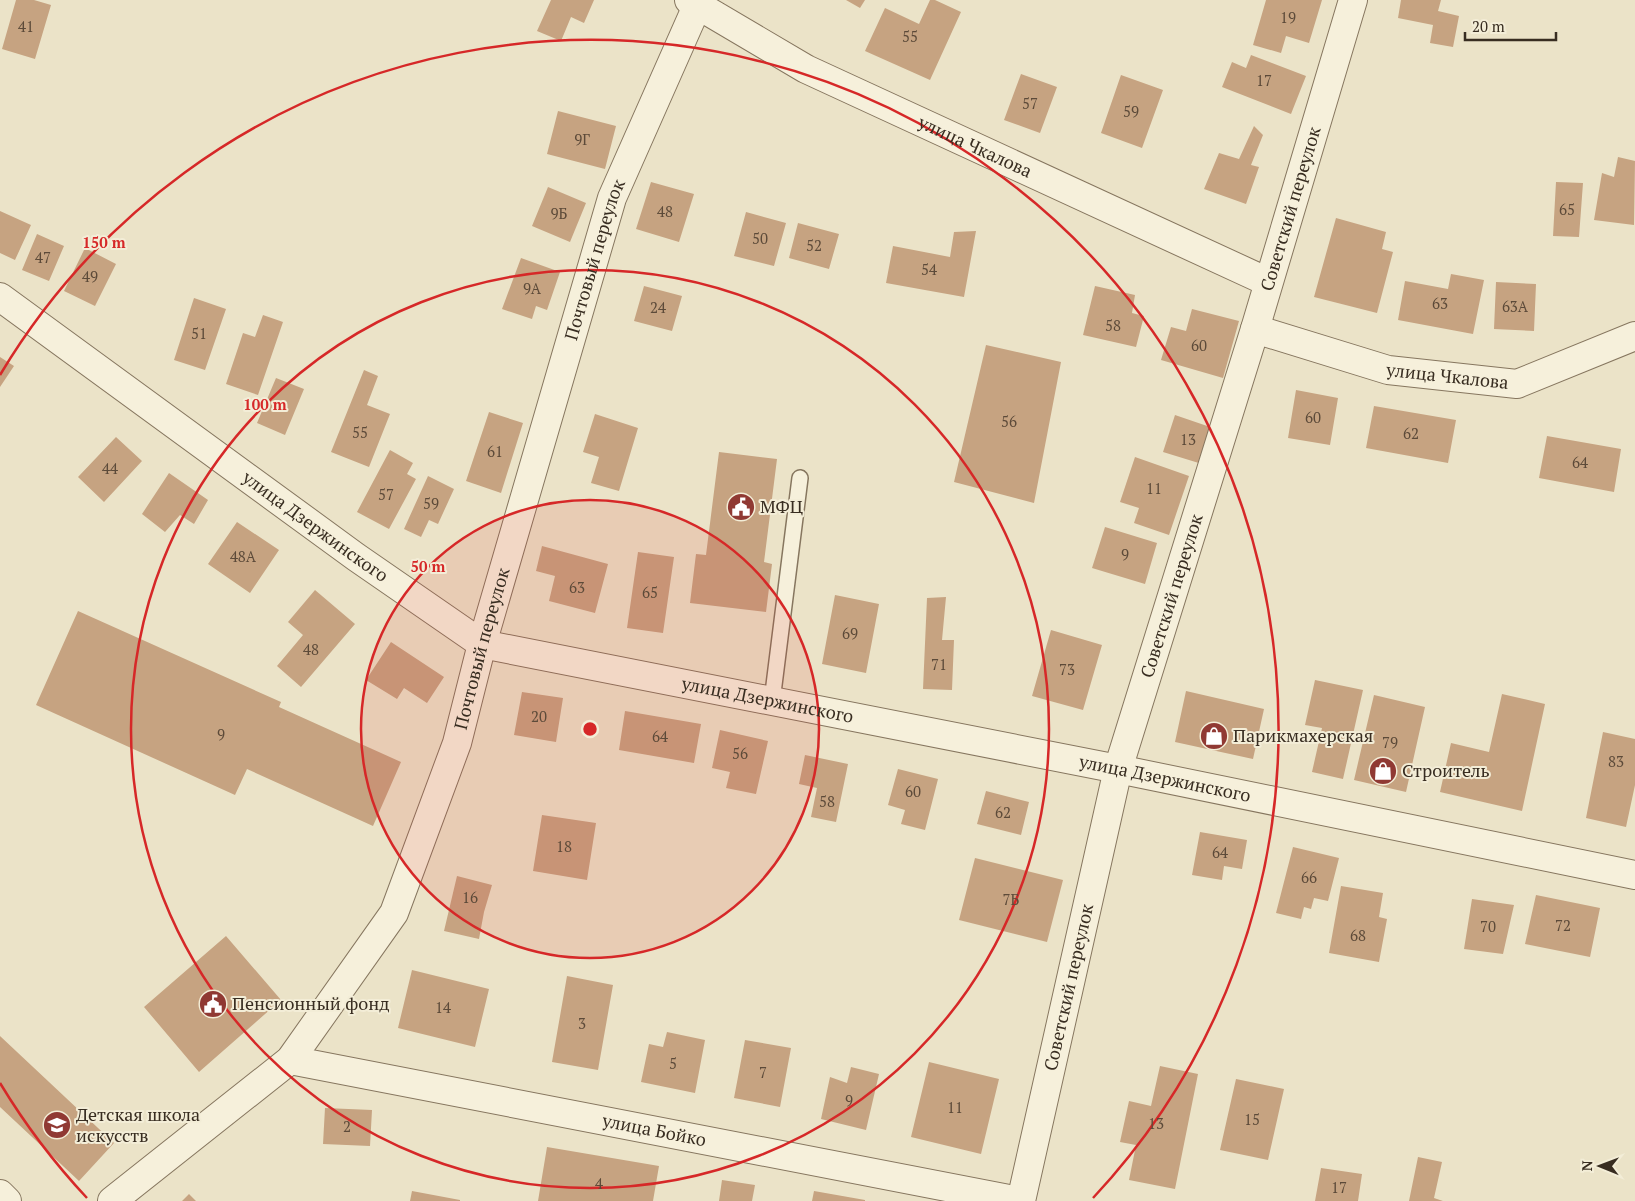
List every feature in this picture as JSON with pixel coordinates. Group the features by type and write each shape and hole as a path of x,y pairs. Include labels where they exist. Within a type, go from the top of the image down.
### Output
{"street":[{"name":"Советский переулок","path":"1020,1201 1118,769 1255,329 1353,0"},
{"name":"улица Чкалова","path":"696,2 806,69 1268,282"},
{"name":"Почтовый переулок","path":"112,1201 290,1060 394,913 457,743 482,644 612,198 696,2"},
{"name":"улица Дзержинского","path":"0,296 356,557 482,644 1118,769 1635,874"},
{"name":"улица Чкалова","path":"1255,329 1388,370 1517,384 1635,336"},
{"name":"улица Бойко","path":"290,1060 1020,1201"},
{"path":"0,1194 7,1201"}],"lane":[{"path":"772,701 800,478"}],"building":[{"path":"16,0 34,0 51,5 35,59 2,49"},
{"path":"551,0 594,0 584,23 571,17 561,41 537,31"},
{"path":"846,0 865,0 860,8"},
{"path":"930,0 935,0 961,12 930,80 865,51 885,8 919,24"},
{"path":"1266,0 1322,0 1309,43 1286,36 1281,53 1253,45"},
{"path":"1401,0 1441,0 1438,11 1459,16 1453,47 1430,43 1433,25 1398,18"},
{"path":"1251,55 1306,76 1291,114 1222,87 1232,62 1246,68"},
{"path":"1021,74 1057,87 1040,133 1004,120"},
{"path":"1121,75 1163,90 1142,148 1101,133"},
{"path":"558,111 616,126 605,169 547,154"},
{"path":"1254,126 1263,135 1251,165 1259,167 1246,204 1204,189 1219,153 1239,159"},
{"path":"1618,157 1635,161 1634,225 1594,220 1602,173 1614,177"},
{"path":"651,182 694,194 679,242 636,229"},
{"path":"1556,182 1583,183 1579,237 1553,236"},
{"path":"548,187 586,203 570,242 532,226"},
{"path":"0,211 31,225 15,260 0,253"},
{"path":"746,212 786,223 774,266 734,256"},
{"path":"1336,218 1386,232 1382,249 1393,252 1377,313 1314,297"},
{"path":"798,223 839,234 829,269 789,258"},
{"path":"976,231 964,297 886,283 893,246 950,257 954,232"},
{"path":"37,234 64,246 49,281 22,270"},
{"path":"85,248 116,264 95,306 64,291"},
{"path":"521,258 560,272 547,310 536,306 532,319 502,309"},
{"path":"1451,274 1484,280 1473,334 1398,320 1405,281 1448,289"},
{"path":"1496,282 1536,284 1534,331 1494,329"},
{"path":"644,286 682,296 672,331 634,321"},
{"path":"1095,286 1135,295 1132,313 1144,316 1136,347 1083,335"},
{"path":"194,298 226,309 205,370 174,360"},
{"path":"1192,309 1239,321 1223,378 1161,360 1171,327 1186,331"},
{"path":"263,315 283,322 258,395 226,384 243,333 255,337"},
{"path":"986,345 1061,362 1034,503 954,482"},
{"path":"0,357 14,366 0,387"},
{"path":"364,370 378,376 367,405 390,414 369,467 331,452"},
{"path":"276,378 304,389 285,435 257,423"},
{"path":"1296,390 1338,398 1330,445 1288,438"},
{"path":"1374,406 1456,420 1448,463 1366,448"},
{"path":"489,412 523,423 501,493 466,481"},
{"path":"595,414 638,428 619,491 591,483 599,457 583,452"},
{"path":"1175,415 1213,428 1202,464 1163,452"},
{"path":"1547,436 1621,449 1614,492 1539,478"},
{"path":"116,437 142,461 104,502 78,477"},
{"path":"390,450 413,463 407,474 416,479 389,529 357,512"},
{"name":"МФЦ","path":"719,452 777,459 764,562 772,564 766,612 690,603 696,554 706,555"},
{"path":"1135,457 1189,476 1169,535 1134,523 1139,508 1120,502"},
{"path":"169,473 208,500 194,524 180,515 165,532 142,514"},
{"path":"428,476 454,489 438,524 429,520 421,537 404,529"},
{"path":"237,522 279,550 250,593 208,564"},
{"path":"1105,527 1157,543 1145,584 1092,568"},
{"path":"542,546 608,564 595,613 549,601 555,576 536,571"},
{"path":"638,552 674,557 663,633 627,628"},
{"path":"315,590 355,624 301,687 277,666 303,635 288,622"},
{"path":"835,595 879,604 866,673 822,664"},
{"path":"946,597 942,640 954,640 952,690 923,689 927,598"},
{"path":"78,611 281,702 279,707 401,762 373,826 247,769 235,795 36,705"},
{"path":"1051,630 1102,645 1083,710 1032,696"},
{"path":"391,642 444,677 427,703 404,688 397,699 366,680"},
{"path":"1315,680 1363,690 1343,779 1312,772 1322,728 1305,725"},
{"path":"1186,691 1264,709 1253,759 1175,742"},
{"path":"522,692 563,698 556,742 514,735"},
{"path":"1502,694 1545,704 1522,811 1440,792 1451,743 1489,752"},
{"path":"1374,695 1425,707 1406,792 1354,780"},
{"path":"625,711 701,724 694,763 619,750"},
{"path":"720,730 768,741 756,794 726,788 730,772 712,768"},
{"path":"1603,732 1635,739 1635,785 1626,827 1586,818"},
{"path":"805,755 848,764 836,822 811,817 817,788 799,784"},
{"path":"898,769 938,779 925,830 901,824 905,810 888,805"},
{"path":"986,791 1029,802 1021,835 977,824"},
{"path":"542,815 596,823 587,880 533,871"},
{"path":"1200,832 1247,840 1242,869 1224,866 1222,880 1192,875"},
{"path":"1293,847 1339,858 1328,901 1314,898 1311,909 1304,907 1301,919 1276,913"},
{"path":"975,858 1063,880 1047,942 959,920"},
{"path":"457,876 492,885 479,939 444,931"},
{"path":"1341,886 1383,893 1379,917 1387,919 1379,962 1329,953"},
{"path":"1536,895 1600,908 1590,957 1525,944"},
{"path":"1472,899 1514,905 1503,954 1464,949"},
{"name":"Пенсионный фонд","path":"226,936 281,1000 199,1072 144,1007"},
{"path":"412,970 489,989 475,1047 398,1028"},
{"path":"567,976 613,985 598,1070 552,1062"},
{"path":"667,1032 705,1040 695,1093 641,1082 649,1044 663,1047"},
{"name":"Детская школа искусств","path":"0,1036 114,1143 79,1181 0,1107"},
{"path":"745,1040 791,1048 780,1107 734,1098"},
{"path":"929,1062 999,1079 981,1154 911,1137"},
{"path":"1160,1066 1198,1074 1175,1189 1129,1180 1136,1145 1120,1142 1129,1101 1151,1106"},
{"path":"851,1067 879,1074 866,1130 821,1119 830,1077 847,1083"},
{"path":"1236,1079 1284,1089 1268,1160 1220,1150"},
{"path":"325,1108 372,1110 370,1146 323,1144"},
{"path":"547,1147 659,1166 653,1201 538,1201"},
{"path":"1418,1157 1442,1162 1434,1198 1443,1201 1409,1201"},
{"path":"1321,1168 1362,1174 1358,1201 1315,1201"},
{"path":"722,1180 755,1185 752,1201 719,1201"},
{"path":"412,1191 460,1200 460,1201 410,1201"},
{"path":"814,1191 865,1200 865,1201 812,1201"},
{"path":"189,1194 196,1201 182,1201"}],"place":[{"name":"МФЦ","path":"741,507"},
{"name":"Парикмахерская","path":"1214,736"},
{"name":"Строитель","path":"1383,771"},
{"name":"Пенсионный фонд","path":"213,1004"},
{"name":"Детская школа искусств","path":"57,1125"}]}
